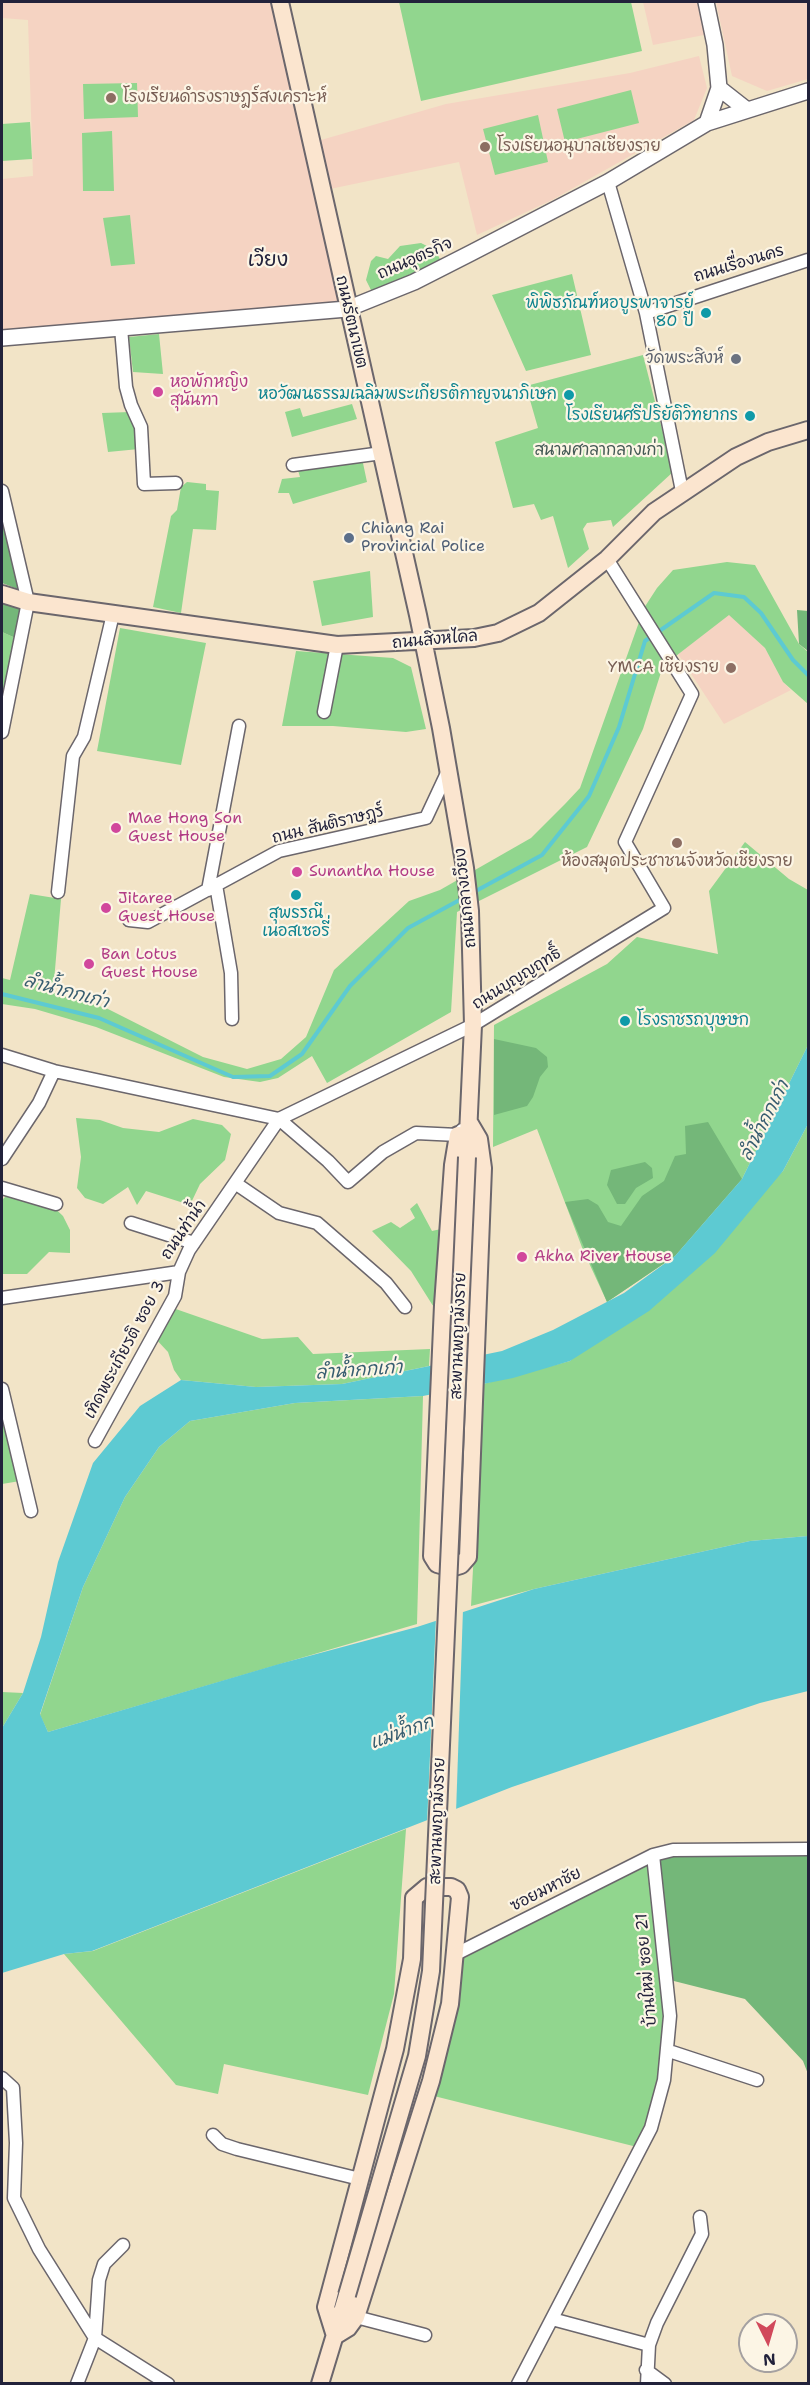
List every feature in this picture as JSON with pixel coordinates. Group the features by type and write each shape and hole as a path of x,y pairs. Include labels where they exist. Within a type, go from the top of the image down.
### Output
{"main road":[{"name":"ถนนรัตนาเขต","path":"280,2 423,642"},
{"name":"ถนนสิงหไคล","path":"2,594 28,602 337,645 474,638 498,633 538,613 607,559 654,512 682,491 736,457 768,442 808,430"},
{"name":"ถนนกลางเวียง","path":"423,642 448,771 470,910 473,1025 467,1157"},
{"path":"458,1136 453,1165 441,1357 432,1557 437,1564 451,1568 461,1565 468,1557 483,1168 479,1139 468,1122"},
{"name":"สะพานพญามังราย","path":"320,2384 417,2056 428,1993 434,1922 467,1157"},
{"path":"427,1887 451,1887 458,1890 460,1897 450,2004 431,2081 356,2317 348,2328 334,2336 326,2307 360,2179 395,2049 407,1991 412,1959 414,1898 427,1887"}],"street":[{"path":"706,2 715,45 719,88 707,123"},
{"path":"719,88 747,110"},
{"name":"ถนนอุตรกิจ","path":"2,338 347,309 414,282 608,182 707,123 808,91"},
{"path":"608,182 646,312 682,491"},
{"name":"ถนนเรื่องนคร","path":"646,312 808,260"},
{"path":"121,328 126,387 141,427 144,484 176,483"},
{"path":"293,465 382,453"},
{"path":"2,491 28,602 2,732"},
{"name":"ถนนบุญญฤทธิ์","path":"279,1119 473,1025 664,908 625,842 692,694 607,559"},
{"path":"58,892 73,756 84,737 113,614"},
{"path":"324,712 337,645"},
{"path":"232,1019 231,973 212,888 239,726"},
{"name":"ถนน สันติราษฎร์","path":"129,920 148,922 279,851 426,818 448,771"},
{"path":"2,1055 54,1071 279,1119 328,1161 348,1182 383,1152 416,1133 458,1136 468,1122"},
{"path":"2,1160 39,1103 54,1071"},
{"name":"ถนนท่าน้ำ","path":"2,1298 179,1272 194,1243 279,1119"},
{"path":"235,1183 279,1213 316,1223 386,1283 405,1307"},
{"path":"2,1188 56,1204"},
{"path":"131,1222 194,1243"},
{"name":"เทิดพระเกียรติ ซอย 3","path":"95,1441 175,1296 179,1272"},
{"path":"2,1389 31,1511"},
{"path":"653,1855 673,1851 808,1849"},
{"name":"ซอยมหาชัย","path":"454,1955 653,1855"},
{"name":"บ้านใหม่ ซอย 21","path":"518,2384 651,2128 669,2051 670,2016 653,1855"},
{"path":"669,2051 756,2080"},
{"path":"2,2078 13,2088 16,2143 14,2198 39,2249 95,2338 168,2384"},
{"path":"213,2135 222,2144 237,2149 360,2179"},
{"path":"647,2384 649,2345 657,2323 702,2234 700,2217"},
{"path":"77,2384 95,2338 99,2280 104,2264 123,2245"},
{"path":"356,2317 425,2335"},
{"path":"552,2319 649,2345"},
{"path":"646,2370 665,2384"}],"shaded area":[{"path":"2,2 274,2 339,302 290,310 2,330 2,179 33,176 28,20 2,18"},
{"path":"643,2 697,2 704,35 653,45"},
{"path":"716,2 808,2 808,79 767,91 732,76"},
{"name":"โรงเรียนอนุบาลเชียงราย","path":"699,56 707,88 694,120 552,200 477,235 459,162 330,189 321,140 446,104 630,73"},
{"name":"YMCA เชียงราย","path":"729,614 765,648 783,682 791,690 724,724 678,654"}],"green space":[{"path":"399,2 631,2 642,51 421,101"},
{"path":"137,83 138,117 84,119 83,84"},
{"path":"631,90 639,123 565,142 557,109"},
{"path":"538,115 548,162 495,175 483,129"},
{"path":"30,122 32,159 2,161 2,124"},
{"path":"112,131 114,191 83,191 82,133"},
{"path":"130,215 135,264 111,266 103,218"},
{"path":"421,243 435,250 441,261 372,292 366,280 371,261 376,256 388,259 400,246"},
{"path":"572,274 591,355 526,371 492,295"},
{"path":"159,334 163,374 133,372 129,337"},
{"name":"สนามศาลากลางเก่า","path":"643,355 673,472 613,527 611,520 587,523 583,529 589,549 568,568 553,516 541,520 534,504 513,508 495,442 538,428 526,386"},
{"path":"352,404 357,419 292,437 285,412 300,408 303,417"},
{"path":"130,412 139,449 108,452 102,413"},
{"path":"360,449 367,482 293,504 289,493 278,493 282,479 300,477 295,460"},
{"path":"187,482 206,484 206,490 219,491 216,530 193,529 181,613 153,607 171,516 177,510 181,487"},
{"path":"2,491 26,592 2,583"},
{"path":"727,562 755,565 799,644 808,652 808,704 783,682 765,648 729,615 663,666 643,729 587,847 457,912 451,1012 327,1083 312,1056 278,1078 260,1082 224,1077 96,1027 35,1009 2,1004 2,978 10,980 30,894 61,899 53,993 106,1008 203,1057 247,1069 281,1059 306,1037 334,970 409,901 440,890 531,838 580,788 644,608 657,588 673,570"},
{"path":"370,571 373,617 322,626 313,581"},
{"path":"2,594 28,602 20,640 2,632"},
{"path":"797,610 808,611 808,651 799,644"},
{"path":"120,628 206,643 181,765 97,751"},
{"path":"2,632 20,640 2,732"},
{"path":"296,651 393,658 411,667 426,729 406,732 333,726 282,726"},
{"path":"745,842 789,879 808,890 808,1045 742,1179 675,1256 607,1302 583,1250 537,1129 493,1147 494,1025 607,964 637,937 718,954 709,891"},
{"path":"494,1039 536,1048 547,1057 548,1067 540,1077 527,1106 494,1115"},
{"path":"76,1118 100,1120 123,1128 159,1132 193,1119 222,1125 231,1134 225,1160 200,1184 190,1205 146,1191 137,1205 128,1187 103,1204 85,1198 77,1188 81,1157"},
{"path":"708,1122 742,1179 675,1256 607,1302 565,1202 588,1199 598,1205 608,1222 621,1226 642,1196 664,1181 675,1156 686,1154 685,1126"},
{"path":"808,1124 808,1536 750,1541 534,1589 471,1606 483,1384 570,1361 783,1171"},
{"path":"645,1162 652,1168 653,1178 636,1188 625,1204 617,1204 607,1185 611,1170"},
{"path":"11,1191 45,1199 63,1216 70,1230 70,1253 49,1252 27,1274 2,1274 2,1200"},
{"path":"417,1203 432,1231 441,1229 435,1309 411,1271 372,1231 391,1222 400,1228 415,1218 410,1209"},
{"path":"170,1307 262,1339 298,1337 313,1354 430,1349 429,1366 342,1384 256,1387 181,1380 174,1370 168,1352 153,1336"},
{"path":"423,1396 417,1624 48,1732 40,1715 83,1587 125,1497 159,1447 190,1421 295,1403"},
{"path":"2,1410 20,1481 2,1484"},
{"path":"2,1692 23,1693 2,1728"},
{"path":"406,1829 394,1994 368,2095 224,2064 218,2094 176,2085 64,1954 93,1951"},
{"path":"808,1850 808,2074 803,2061 745,1999 666,1979 653,1855"},
{"path":"653,1855 670,2016 664,2080 641,2148 434,2096 454,1955"}],"water":[{"name":"แม่น้ำกก","path":"808,1045 808,1124 783,1171 715,1253 649,1311 570,1361 513,1378 423,1396 295,1403 190,1421 159,1447 125,1497 83,1587 40,1714 48,1732 279,1664 417,1627 534,1589 750,1541 808,1536 808,1691 760,1703 512,1787 92,1951 64,1954 2,1973 2,1728 23,1693 41,1637 58,1562 93,1463 140,1406 181,1380 256,1387 342,1384 502,1351 553,1330 624,1293 675,1256 742,1179"}],"pier":[{"path":"463,1609 456,1813 427,1824 436,1618"}],"waterway":[{"name":"ลำน้ำกกเก่า","path":"474,892 542,855 589,796 619,727 645,641 714,593 744,597 761,613 793,660 808,675"},
{"name":"ลำน้ำกกเก่า","path":"2,994 99,1018 233,1077 270,1076 302,1054 350,986 408,928 465,897"}],"place":[{"name":"โรงเรียนดำรงราษฎร์สงเคราะห์","path":"111,98"},
{"name":"โรงเรียนอนุบาลเชียงราย","path":"485,147"},
{"name":"พิพิธภัณฑ์หอบูรพาจารย์ 80 ปี","path":"706,313"},
{"name":"วัดพระสิงห์","path":"736,359"},
{"name":"หอพักหญิง สุนันทา","path":"158,392"},
{"name":"หอวัฒนธรรมเฉลิมพระเกียรติกาญจนาภิเษก","path":"569,395"},
{"name":"โรงเรียนศรีปริยัติวิทยากร","path":"750,416"},
{"name":"Chiang Rai Provincial Police","path":"349,538"},
{"name":"YMCA เชียงราย","path":"731,668"},
{"name":"Mae Hong Son Guest House","path":"116,828"},
{"name":"ห้องสมุดประชาชนจังหวัดเชียงราย","path":"677,843"},
{"name":"Sunantha House","path":"297,872"},
{"name":"สุพรรณี เนอสเซอรี่","path":"296,895"},
{"name":"Jitaree Guest House","path":"106,908"},
{"name":"Ban Lotus Guest House","path":"89,964"},
{"name":"โรงราชรถบุษษก","path":"625,1021"},
{"name":"Akha River House","path":"522,1257"}],"district":[{"name":"เวียง","path":"268,261"}]}
